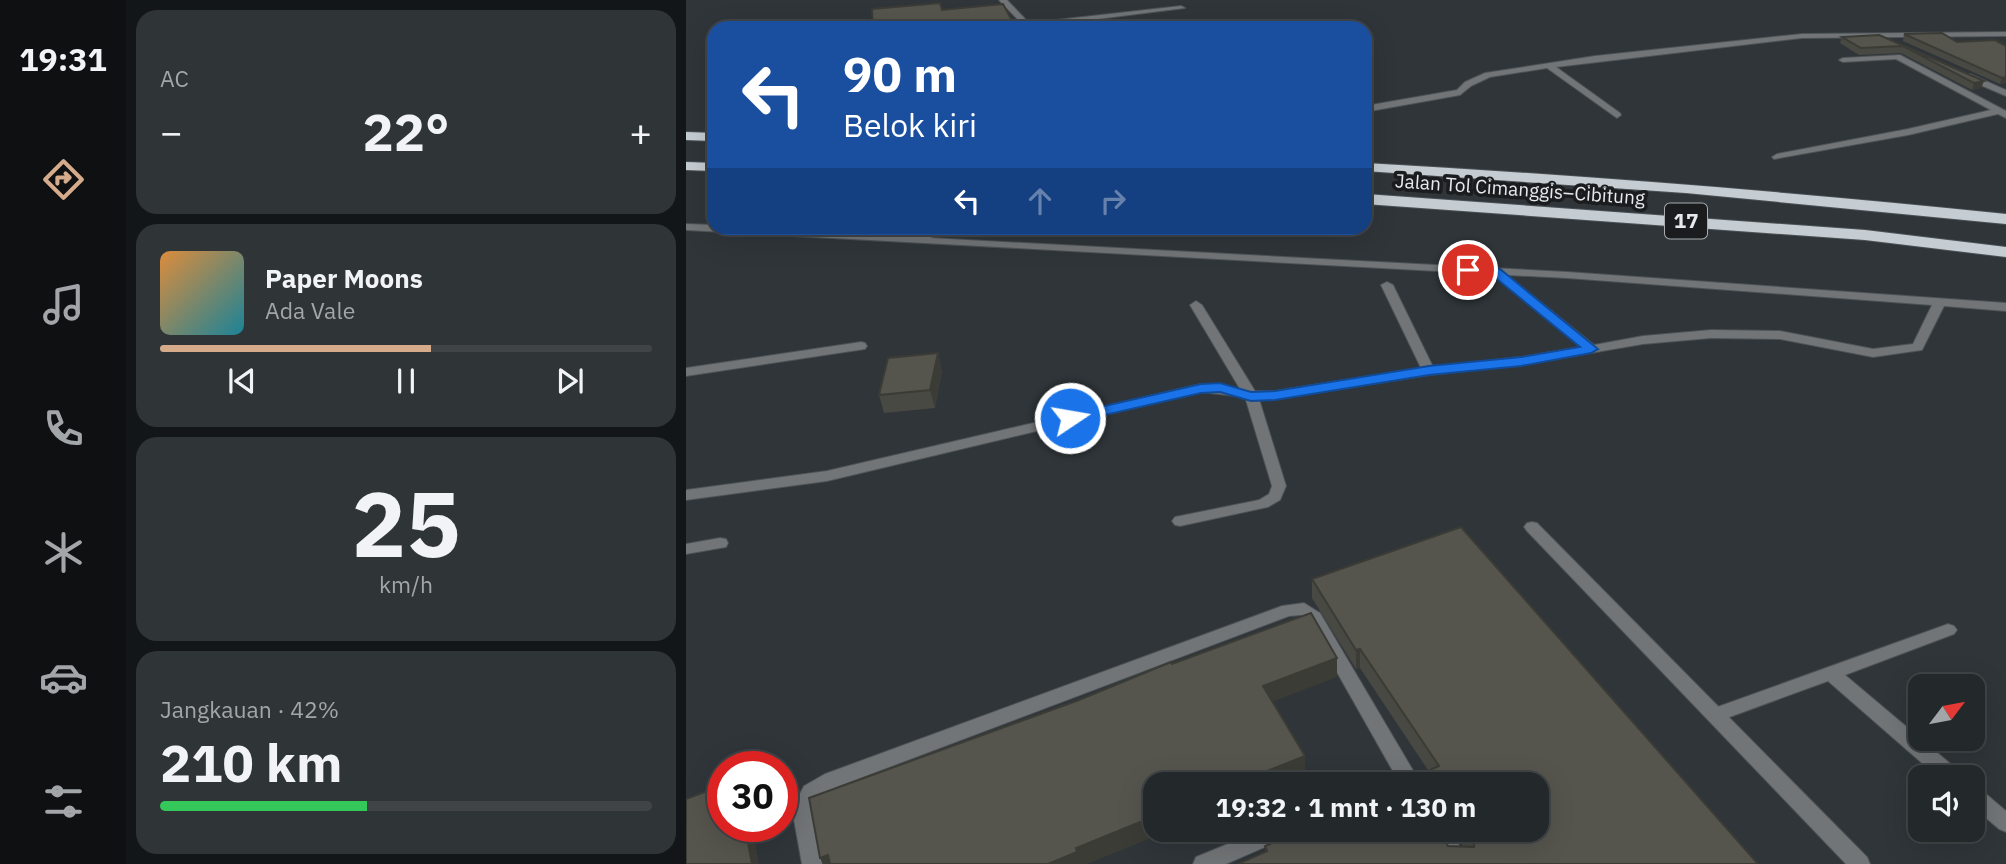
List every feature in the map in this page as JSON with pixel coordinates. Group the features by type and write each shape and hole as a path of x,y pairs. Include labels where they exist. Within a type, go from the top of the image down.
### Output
{"highway":[{"path":"686,136 707,137"},
{"path":"686,166 707,167"},
{"name":"Jalan Tol Cimanggis–Cibitung","path":"1372,167 1846,202 2006,219"},
{"name":"Jalan Tol Cimanggis–Cibitung","path":"1372,200 1866,235 2006,252"}],"street":[{"path":"1003,0 1023,21"},
{"path":"1077,21 1181,8"},
{"path":"1874,34 1898,44"},
{"path":"1372,108 1460,92 1468,84 1488,75 1548,65 1776,38 1874,34 2006,34"},
{"path":"1843,60 1897,57 2006,116"},
{"path":"1548,65 1617,115"},
{"path":"1958,71 2006,93"},
{"path":"1777,157 1996,112"},
{"path":"686,227 707,228"},
{"path":"827,235 1496,272 2006,307"},
{"path":"915,240 928,235"},
{"path":"1496,272 1591,349"},
{"path":"1387,285 1429,370"},
{"path":"686,495 827,476 1201,388 1220,388 1251,396 1340,386 1429,370 1521,362 1643,340 1725,334 1780,335 1873,353 1918,347 1940,302"},
{"path":"1180,522 1263,504 1275,497 1279,486 1251,396 1196,305"},
{"path":"686,372 861,346"},
{"path":"1532,527 1860,864"},
{"path":"812,864 802,809 811,792 832,780 1289,610 1304,609 1314,617 1397,772"},
{"path":"1716,715 1948,630"},
{"path":"1830,673 1938,765"},
{"path":"1985,805 2006,823"},
{"path":"1203,864 1255,842"},
{"path":"1446,842 1460,864"}],"building":[{"path":"940,3 942,10 1003,4 1012,21 873,21 872,9"},
{"path":"1942,33 1957,42 1995,40 2006,46 2006,77 2002,78 1904,34"},
{"path":"1879,35 1984,81 1974,83 1903,46 1861,48 1842,37"},
{"path":"938,353 930,390 879,395 888,358"},
{"path":"1461,527 1758,864 1238,864 1267,851 1265,846 1274,842 1446,842 1448,846 1474,847 1473,842 1549,842 1549,772 1425,772 1439,766 1360,649 1356,650 1312,579"},
{"path":"1311,613 1337,658 1263,686 1305,756 1264,772 1143,772 1143,821 1076,848 1077,852 1048,864 830,864 828,855 820,858 809,798 1079,700 1171,662 1172,664"},
{"path":"707,791 707,842 748,842 752,864 686,864 686,799"}],"route":[{"path":"1070,418 1201,388 1220,388 1251,396 1275,395 1429,370 1521,362 1591,349 1496,272 1468,270"}]}
